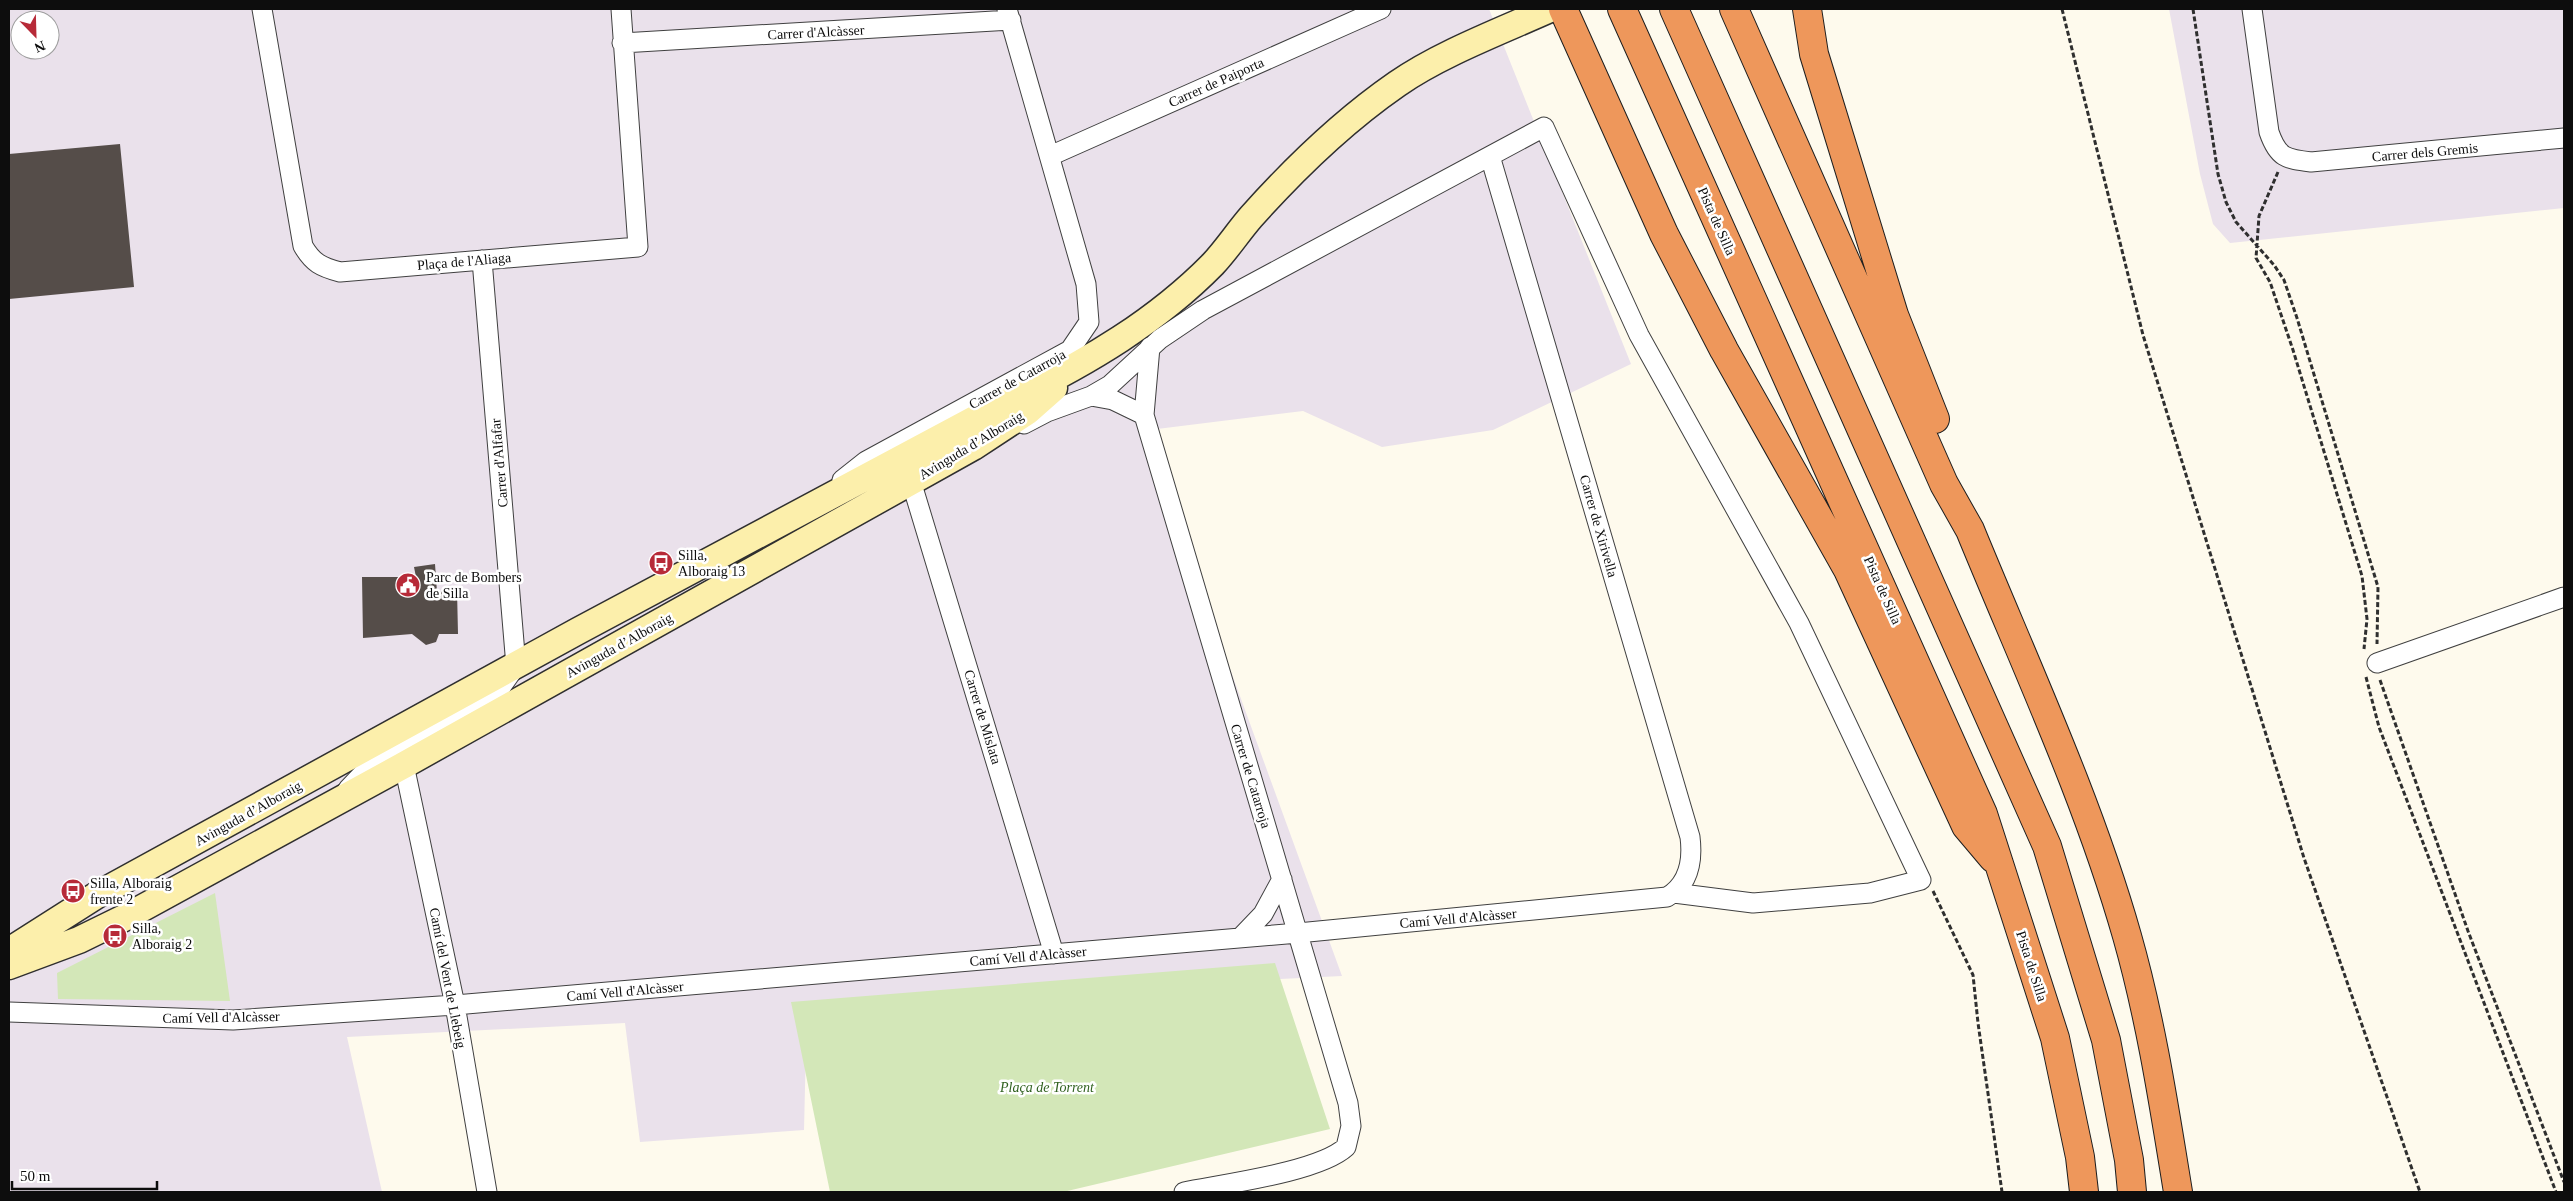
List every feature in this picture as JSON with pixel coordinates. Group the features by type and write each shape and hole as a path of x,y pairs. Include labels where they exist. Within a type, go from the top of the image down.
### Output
{"highway":[{"path":"1563,9 1664,234 1724,350 1848,570 1966,826 2001,867"},
{"name":"Pista de Silla","path":"1622,9 1983,814 2055,1038 2080,1157 2084,1192"},
{"path":"1674,9 2047,846 2106,1040 2129,1160 2132,1192"},
{"path":"1734,9 1940,475 1970,530 2094,832 2128,936 2153,1042 2178,1192"},
{"path":"1807,9 1814,54 1894,315 1958,479 1970,530"}],"street":[{"name":"Plaça de l'Aliaga","path":"262,9 303,246 310,259 319,266 340,272 638,247 621,9"},
{"name":"Carrer de Paiporta","path":"1050,156 1381,9"},
{"path":"1074,368 1116,343 1163,308 1213,263 1251,217 1293,173 1397,84 1502,30 1550,9"},
{"name":"Carrer dels Gremis","path":"2252,9 2269,132 2274,147 2286,159 2311,162 2564,138"},
{"name":"Carrer d'Alcàsser","path":"622,43 1009,15"},
{"name":"Carrer de Catarroja","path":"789,520 866,461 1070,350 1089,322 1086,284 1009,15"},
{"path":"946,462 988,444 1047,412 1091,396 1121,377 1150,348 1212,306 1544,128 1639,335 1799,623 1921,880 1870,894 1753,903 1674,893"},
{"name":"Carrer de Xirivella","path":"1490,156 1690,838 1690,868 1674,893"},
{"name":"Carrer d'Alfafar","path":"482,260 516,666"},
{"name":"Carrer de Catarroja","path":"1150,348 1144,415 1348,1103 1351,1126 1350,1138 1346,1147 1338,1154 1316,1164 1184,1192"},
{"name":"Avinguda d’Alboraig","path":"9,966 79,940 110,925 404,766 946,462 1028,411 1074,368"},
{"name":"Avinguda d’Alboraig","path":"9,951 106,890 516,666 1016,397 1074,368"},
{"path":"1091,396 1120,402 1144,415"},
{"name":"Carrer de Mislata","path":"912,481 1054,954"},
{"path":"2377,663 2564,597"},
{"name":"Avinguda d’Alboraig","path":"333,804 370,766 496,694 516,666"},
{"name":"Camí del Vent de Llebeig","path":"404,766 455,1005 487,1192"},
{"path":"1240,938 1263,914 1282,879"},
{"name":"Camí Vell d'Alcàsser","path":"9,1012 233,1020 455,1005 1298,933 1659,899 1674,893"}],"path":[{"path":"2062,9 2144,335 2304,858 2420,1192"},
{"path":"2192,9 2218,174 2226,202 2236,222 2274,265 2284,280 2378,587 2377,663 2383,692 2468,931 2564,1182"},
{"path":"1921,880 1932,889 1973,975 2002,1192"}],"shaded area":[{"path":"9,9 1489,9 1631,364 1493,430 1382,447 1303,411 1157,429 1225,655 1342,976 807,1002 804,1130 640,1142 625,1023 347,1037 382,1192 9,1192"},
{"path":"2169,9 2564,9 2564,208 2230,243 2213,224 2200,174"}],"green space":[{"path":"215,893 230,1001 58,999 57,973"},
{"name":"Plaça de Torrent","path":"1275,963 1330,1129 1063,1192 830,1192 791,1002"}],"building":[{"path":"120,144 134,287 9,299 9,154"},
{"path":"435,564 437,592 457,590 458,634 439,634 436,642 426,645 412,634 363,638 362,577 416,577 414,567"}],"place":[{"name":"Silla, Alboraig 13","path":"661,563"},
{"name":"Parc de Bombers de Silla","path":"408,585"},
{"name":"Silla, Alboraig frente 2","path":"73,891"},
{"name":"Silla, Alboraig 2","path":"115,936"}]}
